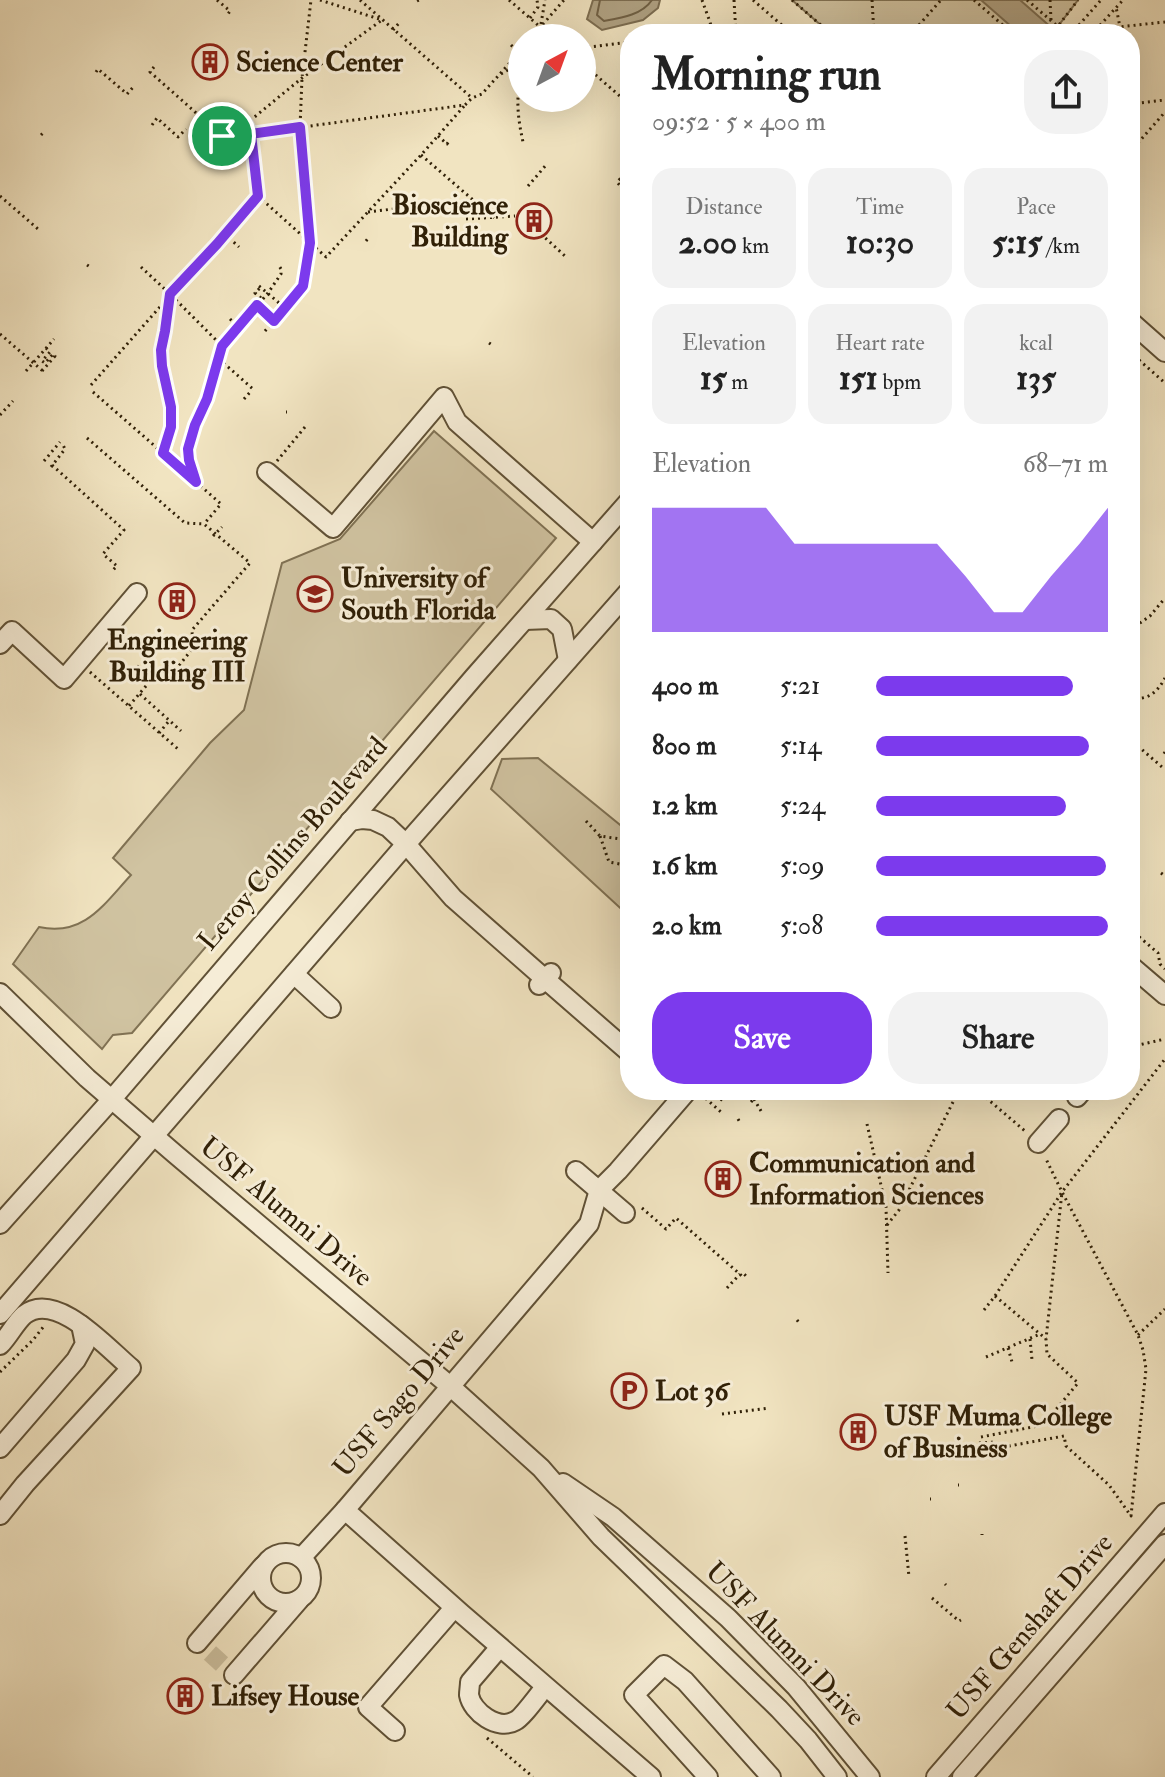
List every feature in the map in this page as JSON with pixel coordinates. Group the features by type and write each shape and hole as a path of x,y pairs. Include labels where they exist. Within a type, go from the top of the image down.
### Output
{"street":[{"path":"1140,330 1165,352"},
{"path":"268,470 333,528 444,397 457,422 593,542"},
{"name":"Leroy Collins Boulevard","path":"0,1224 112,1099 593,542 620,517"},
{"path":"0,644 12,631 64,679 137,593"},
{"path":"0,1314 620,601"},
{"path":"525,620 551,619 562,629 568,660"},
{"path":"350,821 373,820 388,827 453,898 620,1044"},
{"path":"294,974 331,1008"},
{"path":"1140,974 1165,995"},
{"name":"USF Alumni Drive","path":"0,993 77,1068 154,1136 450,1386 541,1468 601,1537 779,1709 837,1777"},
{"name":"USF Sago Drive","path":"651,1777 345,1510 589,1224 599,1190 674,1100"},
{"path":"1038,1143 1059,1119"},
{"path":"576,1171 599,1190 630,1208"},
{"path":"0,1345 25,1314 39,1308 53,1309 69,1315 131,1368 0,1515"},
{"path":"510,1314 525,1327"},
{"path":"0,1448 76,1360 85,1344 81,1325"},
{"name":"USF Alumni Drive","path":"541,1468 613,1517 728,1618 796,1687 870,1777"},
{"path":"301,1558 345,1510"},
{"name":"USF Genshaft Drive","path":"936,1777 1165,1513"},
{"name":"USF Genshaft Drive","path":"962,1777 1165,1544"},
{"path":"285,1553 301,1558 310,1570 307,1593 215,1658 263,1566 274,1556 285,1553"},
{"path":"263,1566 261,1584 267,1596 282,1604 299,1600"},
{"path":"395,1731 368,1707 454,1608"},
{"path":"500,1647 470,1682 469,1698 486,1718 500,1724 515,1721 545,1687"},
{"path":"708,1777 634,1695 664,1665 685,1681 771,1777"}],"path":[{"path":"217,0 230,11 228,14"},
{"path":"265,331 303,286 310,243 300,127 311,0"},
{"path":"320,0 382,20"},
{"path":"360,0 472,98"},
{"path":"509,0 537,24"},
{"path":"530,18 538,7 537,0"},
{"path":"541,24 545,0"},
{"path":"543,24 564,0"},
{"path":"702,0 710,24"},
{"path":"734,0 735,24"},
{"path":"753,0 781,24"},
{"path":"792,0 820,24"},
{"path":"872,0 873,24"},
{"path":"920,24 941,0"},
{"path":"974,0 1002,24"},
{"path":"1027,0 1054,24"},
{"path":"1050,0 1051,21"},
{"path":"1060,24 1078,0"},
{"path":"1080,24 1101,0"},
{"path":"1101,24 1123,0"},
{"path":"1116,7 1119,24"},
{"path":"246,124 302,78 382,20"},
{"path":"1140,25 1165,22"},
{"path":"393,30 399,23"},
{"path":"596,46 620,43"},
{"path":"231,111 246,124 251,134 258,196 326,257 465,105 482,94 508,66"},
{"path":"154,67 150,72 222,136 465,105"},
{"path":"96,72 98,69 127,94 135,85"},
{"path":"498,76 508,70"},
{"path":"596,75 620,96"},
{"path":"1140,103 1165,100"},
{"path":"518,112 523,142"},
{"path":"1140,141 1165,112"},
{"path":"222,136 238,117"},
{"path":"152,125 157,118 178,137 186,129"},
{"path":"41,135 45,131"},
{"path":"438,136 447,144 449,141"},
{"path":"421,155 494,218"},
{"path":"528,186 547,164"},
{"path":"0,196 38,229"},
{"path":"91,385 258,196"},
{"path":"368,212 475,202"},
{"path":"466,219 515,216"},
{"path":"225,234 239,247"},
{"path":"541,234 565,256"},
{"path":"196,482 188,449 222,346 281,274 278,264"},
{"path":"141,267 222,346"},
{"path":"262,300 255,293 260,286 285,308"},
{"path":"163,453 171,427 171,407 161,350 170,294"},
{"path":"257,305 274,321"},
{"path":"230,319 243,331"},
{"path":"0,334 43,371 55,356 53,354 45,363 42,361 50,352 46,348"},
{"path":"26,371 54,339"},
{"path":"219,359 253,389 244,399"},
{"path":"1140,361 1165,383"},
{"path":"93,392 221,504 204,524"},
{"path":"0,415 13,401"},
{"path":"268,470 305,428"},
{"path":"87,438 185,523 204,524 250,563 192,630 193,648 177,668 153,678 128,706"},
{"path":"44,461 61,442 65,449 51,466 124,530 103,554 117,566 112,571"},
{"path":"215,535 222,527"},
{"path":"1140,623 1165,598"},
{"path":"137,666 153,678"},
{"path":"85,668 178,749"},
{"path":"1140,699 1150,696 1165,678"},
{"path":"1160,687 1165,691"},
{"path":"140,694 181,731"},
{"path":"159,733 169,721"},
{"path":"1140,748 1161,766 1165,756"},
{"path":"586,821 600,836 609,862 620,864"},
{"path":"600,836 620,839"},
{"path":"1140,938 1158,953 1160,964 1165,969"},
{"path":"1160,964 1165,958"},
{"path":"1140,1045 1165,1039"},
{"path":"1140,1091 1165,1059"},
{"path":"707,1100 721,1112"},
{"path":"753,1100 761,1111"},
{"path":"887,1225 899,1210 954,1100"},
{"path":"973,1450 1064,1436 1066,1446 1109,1485 1131,1516 1146,1369 1138,1335 1038,1143 989,1100"},
{"path":"984,1310 1062,1192 1133,1100"},
{"path":"867,1124 886,1207 888,1273"},
{"path":"981,1437 1043,1425 1078,1383 1047,1354 1062,1192"},
{"path":"630,1208 666,1229 676,1218 743,1276 727,1288"},
{"path":"699,1238 705,1239"},
{"path":"995,1296 1046,1339"},
{"path":"1138,1335 1165,1309"},
{"path":"0,1372 33,1340 47,1321"},
{"path":"986,1357 1040,1334"},
{"path":"1030,1339 1032,1360"},
{"path":"1008,1348 1012,1362"},
{"path":"722,1414 769,1408"},
{"path":"979,1443 996,1442"},
{"path":"905,1536 909,1577"},
{"path":"932,1598 961,1620"},
{"path":"485,1735 533,1777"}],"shaded area":[{"path":"792,0 1078,0 1060,24 820,24"},
{"path":"434,431 556,538 132,1033 113,1035 102,1049 13,964 39,927 55,929 81,923 112,897 131,875 113,858 210,743 244,710 282,563 340,539"},
{"path":"538,758 620,825 620,908 491,789 502,759"}],"water":[{"path":"593,0 660,0 658,8 643,20 602,30 587,19"},
{"path":"981,0 1020,0 1047,24 1008,24"}],"tunnel":[{"path":"210,1653 222,1664"}],"place":[{"name":"Science Center","path":"210,62"},
{"name":"Bioscience Building","path":"534,221"},
{"name":"University of South Florida","path":"315,594"},
{"name":"Engineering Building III","path":"177,601"},
{"name":"Communication and Information Sciences","path":"723,1179"},
{"name":"Lot 36","path":"629,1391"},
{"name":"USF Muma College of Business","path":"858,1432"},
{"name":"Lifsey House","path":"185,1696"}],"route":[{"path":"222,136 238,117 251,134 300,127 310,243 303,286 274,321 257,305 222,346 188,449 196,482 163,453 171,427 171,407 161,350 170,294 258,196 251,134 222,136"}]}
